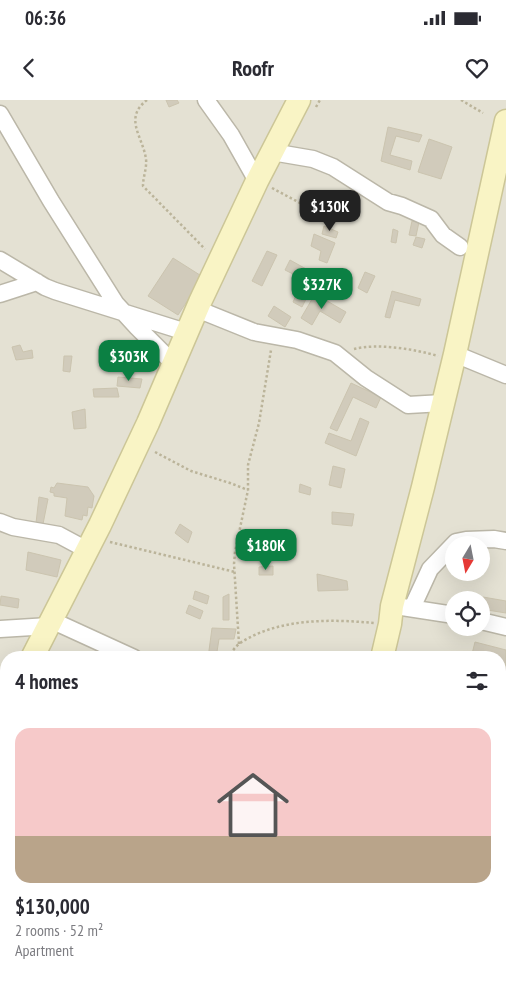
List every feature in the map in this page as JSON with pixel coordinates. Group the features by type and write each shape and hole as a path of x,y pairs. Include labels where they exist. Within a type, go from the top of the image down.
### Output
{"street":[{"path":"206,100 231,135 258,181"},
{"path":"36,651 139,442 186,332 298,100"},
{"path":"0,114 70,232 123,313 173,363"},
{"path":"384,651 398,613 424,487 505,129"},
{"path":"272,152 313,159 333,167 388,202 431,219 443,236 460,248"},
{"path":"0,260 56,291 186,332"},
{"path":"0,294 37,282"},
{"path":"197,309 254,332 297,340 335,353 366,378 408,405 443,402"},
{"path":"454,358 506,375"},
{"path":"0,522 12,527 59,535 90,544"},
{"path":"398,613 430,569 456,542 494,539 506,541"},
{"path":"398,613 445,615"},
{"path":"0,629 50,623 117,651"},
{"path":"490,623 506,627"}],"path":[{"path":"147,100 137,112 135,125 146,161 143,186 219,263"},
{"path":"461,100 483,113"},
{"path":"258,181 330,218"},
{"path":"239,644 234,552 248,490 248,465 259,423 268,363 275,336"},
{"path":"335,353 364,347 387,347 454,358"},
{"path":"139,442 191,471 248,490"},
{"path":"90,544 235,572"},
{"path":"233,651 239,644 264,630 301,623 398,613"}],"shaded area":[{"path":"0,100 506,100 506,651 0,651"}],"building":[{"path":"166,100 177,100 179,103 169,107"},
{"path":"388,127 422,135 419,142 396,136 390,155 412,161 410,170 381,161"},
{"path":"429,139 452,147 441,179 418,172"},
{"path":"412,221 419,222 416,236 409,235"},
{"path":"324,226 338,232 336,238 322,234"},
{"path":"393,229 398,231 396,243 391,242"},
{"path":"314,234 335,243 327,263 319,260 321,251 311,246"},
{"path":"416,237 425,239 422,248 413,245"},
{"path":"267,251 277,255 262,286 252,281"},
{"path":"173,258 203,277 178,315 148,296"},
{"path":"290,260 308,270 303,279 285,270"},
{"path":"365,272 375,276 367,293 358,288"},
{"path":"301,284 311,289 302,307 293,302"},
{"path":"392,291 421,299 419,306 395,300 390,318 385,317"},
{"path":"315,294 346,312 340,323 320,311 312,325 301,318"},
{"path":"274,306 291,317 285,327 268,316"},
{"path":"20,345 23,352 32,350 33,358 16,360 12,347"},
{"path":"64,356 72,356 70,372 63,371"},
{"path":"118,377 142,379 140,388 117,386"},
{"path":"351,383 381,397 376,408 353,397 337,431 330,428"},
{"path":"117,388 119,397 94,397 93,389"},
{"path":"85,409 86,428 74,429 72,412"},
{"path":"360,418 369,422 356,456 325,443 329,433 351,441"},
{"path":"333,466 345,469 341,488 329,485"},
{"path":"57,483 88,487 94,496 92,508 88,507 87,516 83,515 82,520 65,516 67,498 54,496 54,493 50,492 51,487 54,488"},
{"path":"300,484 311,488 310,495 299,492"},
{"path":"39,497 48,499 43,524 36,523"},
{"path":"332,512 354,514 352,526 332,524"},
{"path":"180,524 192,532 188,543 175,533"},
{"path":"28,552 61,560 57,577 26,570"},
{"path":"273,566 273,575 259,575 259,567"},
{"path":"317,574 347,581 348,590 318,591"},
{"path":"195,591 209,596 207,604 193,599"},
{"path":"229,594 229,620 223,620 223,597"},
{"path":"1,596 19,599 18,608 0,605"},
{"path":"490,598 506,601 506,613 490,610"},
{"path":"189,605 203,611 200,619 186,613"},
{"path":"212,628 236,629 234,639 219,639 217,651 209,651"},
{"path":"475,642 506,650 506,651 473,651"}]}
